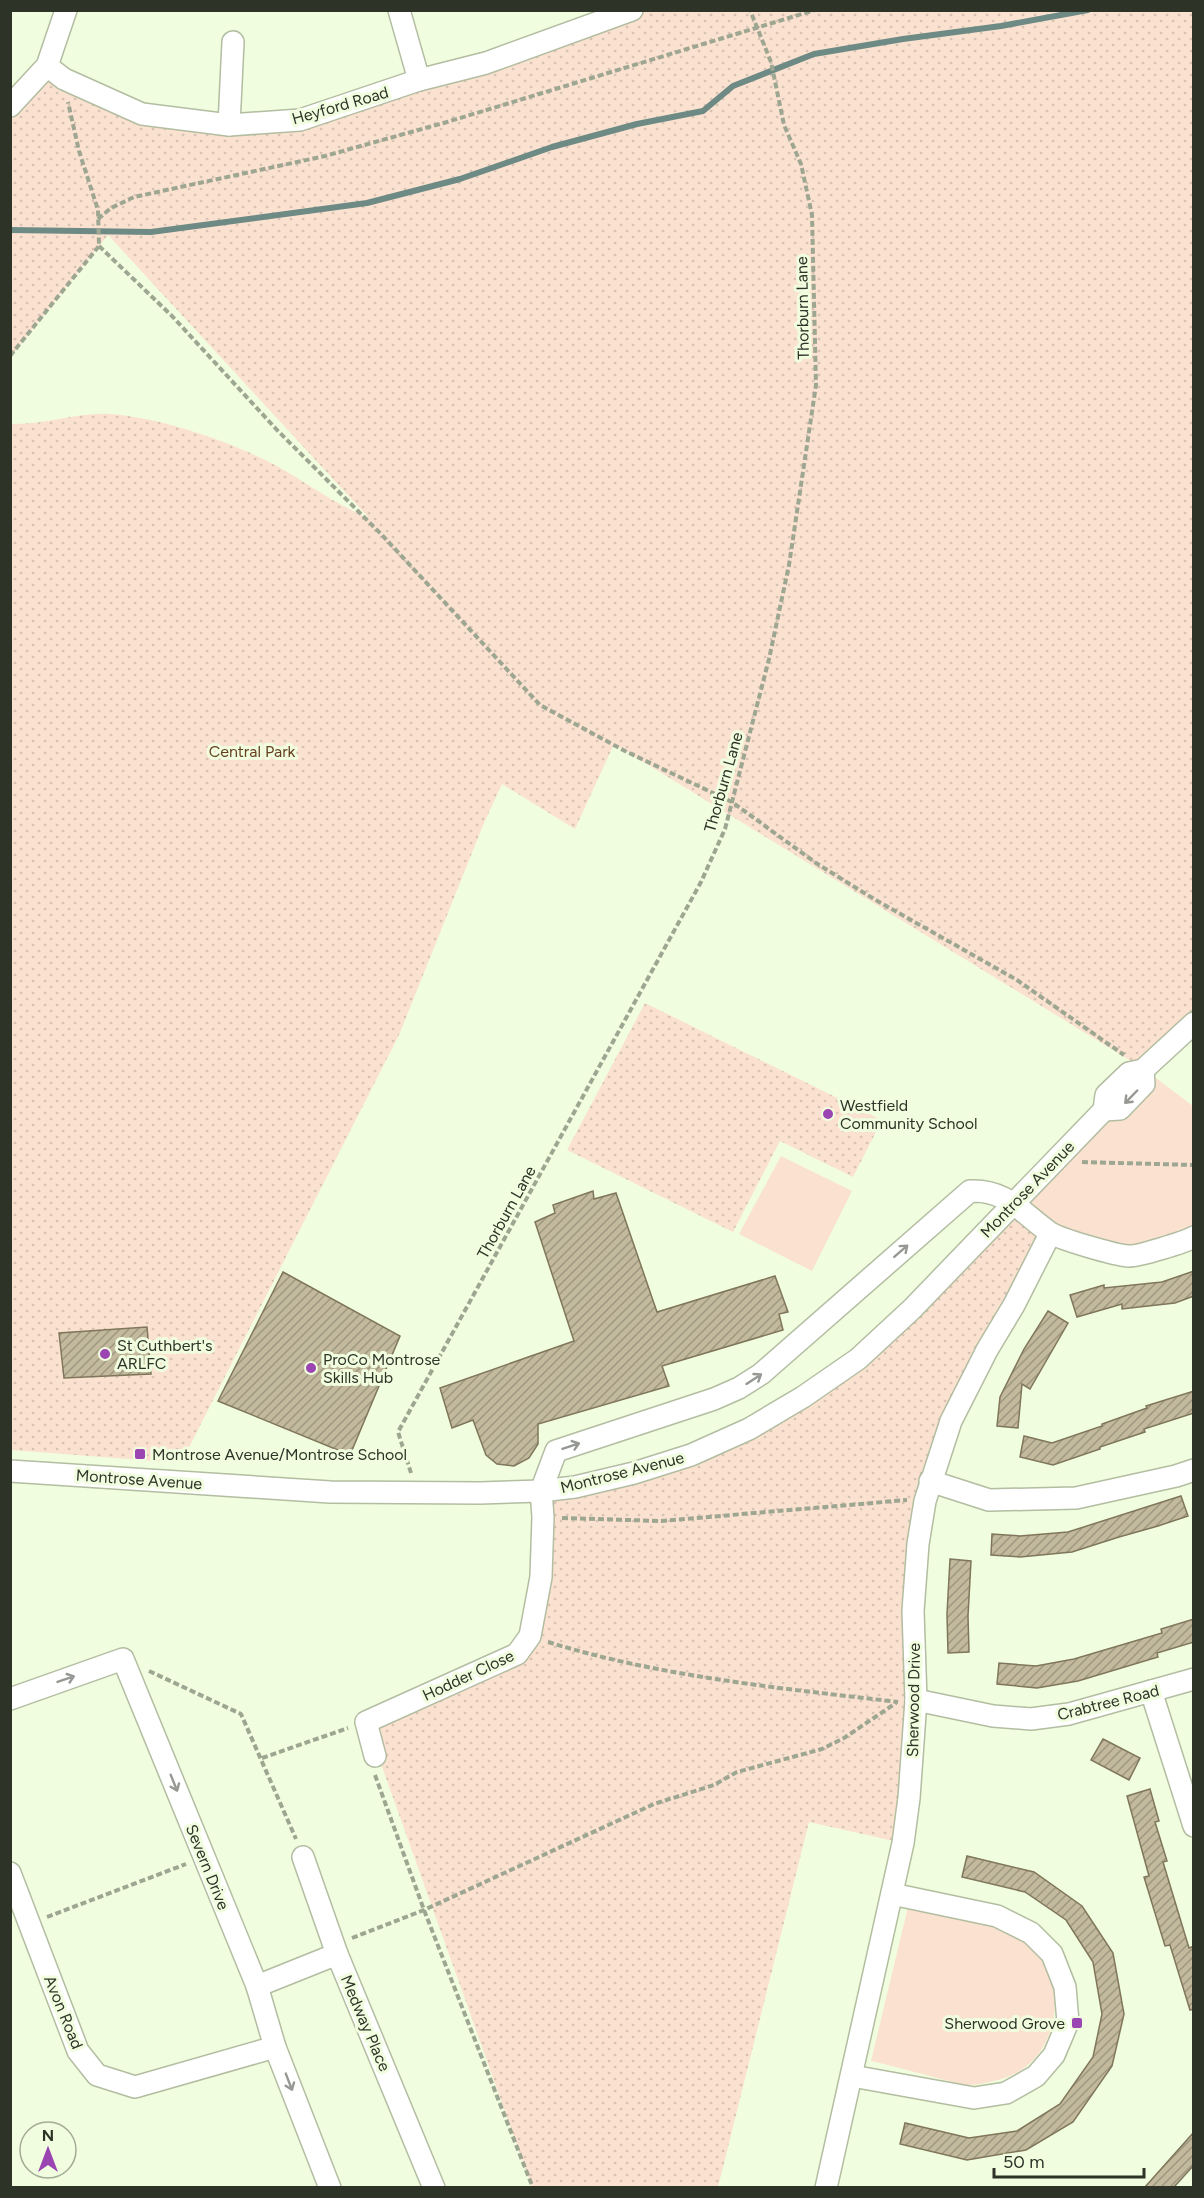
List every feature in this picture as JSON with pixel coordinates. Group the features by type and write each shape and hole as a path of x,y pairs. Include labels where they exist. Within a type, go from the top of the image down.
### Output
{"street":[{"path":"10,106 55,73 66,10"},
{"path":"399,10 419,80"},
{"name":"Heyford Road","path":"55,73 142,114 229,125 300,120 419,80 486,63 632,10"},
{"path":"229,125 232,42"},
{"name":"Montrose Avenue","path":"10,1471 319,1491 541,1491 575,1487 634,1473 692,1455 749,1429 803,1397 858,1359 904,1316 1104,1110 1120,1109 1144,1084 1143,1069 1194,1023"},
{"path":"541,1491 556,1451 714,1399 739,1388 761,1374 970,1191 983,1190 1014,1203 1050,1234 1110,1253 1130,1257 1194,1237"},
{"name":"Sherwood Drive","path":"826,2187 903,1843 909,1798 907,1701 918,1544 928,1491 951,1421 1050,1234"},
{"path":"928,1491 989,1500 1076,1498 1194,1470"},
{"name":"Hodder Close","path":"366,1722 517,1654 530,1636 541,1577 543,1517 541,1491"},
{"path":"10,1699 123,1659"},
{"name":"Severn Drive","path":"123,1659 256,1986 275,2048 330,2187"},
{"name":"Crabtree Road","path":"907,1701 993,1716 1031,1719 1069,1714 1194,1679"},
{"path":"1151,1691 1194,1826"},
{"path":"366,1722 375,1756"},
{"name":"Medway Place","path":"303,1857 335,1949 434,2187"},
{"name":"Avon Road","path":"10,1873 78,2051 97,2075 135,2087 275,2048"},
{"path":"852,2076 974,2098 1006,2093 1036,2076 1054,2055 1068,2022 1065,1987 1052,1954 1031,1933 998,1916 892,1894"},
{"path":"256,1986 335,1949"}],"path":[{"name":"Thorburn Lane","path":"417,1492 398,1432 701,882 725,829 769,659 789,566 816,385 812,215 801,164 784,125 771,62 759,26 750,10"},
{"path":"99,219 111,208 134,197 336,153 447,122 815,10"},
{"path":"10,356 99,246 98,210 55,73"},
{"path":"99,246 172,316 277,430 382,535 540,705 625,751 732,801 816,863 874,899 1017,980 1143,1069"},
{"path":"1064,1151 1078,1162 1194,1165"},
{"path":"543,1517 661,1521 903,1499 928,1491"},
{"path":"530,1636 575,1650 706,1679 907,1701"},
{"path":"123,1659 241,1714 303,1857"},
{"path":"335,1949 654,1804 714,1785 737,1772 822,1749 907,1701"},
{"path":"261,1758 366,1722"},
{"path":"375,1756 375,1777 424,1910 533,2187"},
{"path":"30,1924 204,1857"}],"green space":[{"name":"Central Park","path":"616,11 1193,11 1193,1021 1144,1069 614,744 575,829 502,784 484,823 399,1035 181,1463 11,1450 11,424 36,423 98,414 152,420 196,432 259,457 369,518 108,235 11,356 10,99 47,66 142,114 300,120"},
{"path":"645,1003 882,1120 853,1177 780,1141 733,1232 567,1150"},
{"path":"1144,1069 1193,1106 1193,1231 1110,1253 1014,1203"},
{"path":"781,1156 852,1191 812,1271 739,1234"},
{"path":"1014,1203 1050,1234 987,1350 918,1544 903,1843 809,1822 718,2187 532,2187 366,1722 522,1647 541,1491 691,1455 858,1359"},
{"path":"908,1907 993,1926 1024,1940 1045,1963 1054,1993 1055,2009 1052,2025 1039,2053 1022,2070 1000,2080 968,2085 871,2061"}],"building":[{"path":"593,1191 594,1199 616,1193 657,1312 775,1276 788,1312 779,1314 783,1330 662,1366 669,1386 538,1424 538,1444 529,1458 514,1466 497,1464 486,1455 473,1420 452,1428 440,1388 574,1341 535,1222 555,1213 553,1205"},
{"path":"1194,1271 1194,1296 1175,1303 1122,1309 1122,1304 1077,1317 1070,1295 1104,1285 1104,1288 1162,1282"},
{"name":"ProCo Montrose Skills Hub","path":"283,1272 400,1336 350,1455 218,1401"},
{"path":"1048,1311 1068,1323 1030,1389 1022,1384 1018,1428 997,1426 1000,1397 1024,1349"},
{"name":"St Cuthbert's ARLFC","path":"147,1327 151,1374 64,1378 59,1333"},
{"path":"1194,1391 1194,1413 1144,1429 1145,1432 1053,1465 1020,1457 1024,1436 1052,1443 1102,1426 1102,1424 1147,1408 1146,1406"},
{"path":"1181,1496 1188,1516 1158,1526 1072,1552 1020,1557 991,1555 992,1534 1020,1536 1068,1532"},
{"path":"950,1559 971,1561 969,1652 948,1653 947,1614"},
{"path":"1194,1619 1194,1642 1157,1653 1158,1657 1078,1681 1037,1688 997,1684 999,1663 1036,1666 1074,1659 1162,1633 1161,1629"},
{"path":"1103,1739 1140,1758 1129,1780 1091,1760"},
{"path":"1150,1789 1159,1821 1155,1822 1167,1861 1163,1862 1189,1948 1194,1946 1194,2009 1190,2010 1170,1945 1165,1946 1144,1877 1149,1876 1127,1796"},
{"path":"967,1856 1034,1872 1082,1906 1113,1953 1124,2014 1112,2066 1073,2122 1026,2150 967,2160 900,2144 905,2123 969,2138 1017,2131 1060,2104 1093,2057 1102,2014 1093,1962 1066,1920 1025,1892 962,1877"},
{"path":"1194,2132 1194,2165 1174,2187 1145,2187"}],"waterway":[{"path":"10,230 151,232 367,203 460,179 552,147 637,124 703,111 733,86 814,54 1001,26 1088,10"}],"place":[{"name":"Westfield Community School","path":"828,1114"},
{"name":"St Cuthbert's ARLFC","path":"105,1354"},
{"name":"ProCo Montrose Skills Hub","path":"311,1368"},
{"name":"Montrose Avenue/Montrose School","path":"140,1454"},
{"name":"Sherwood Grove","path":"1077,2023"}]}
